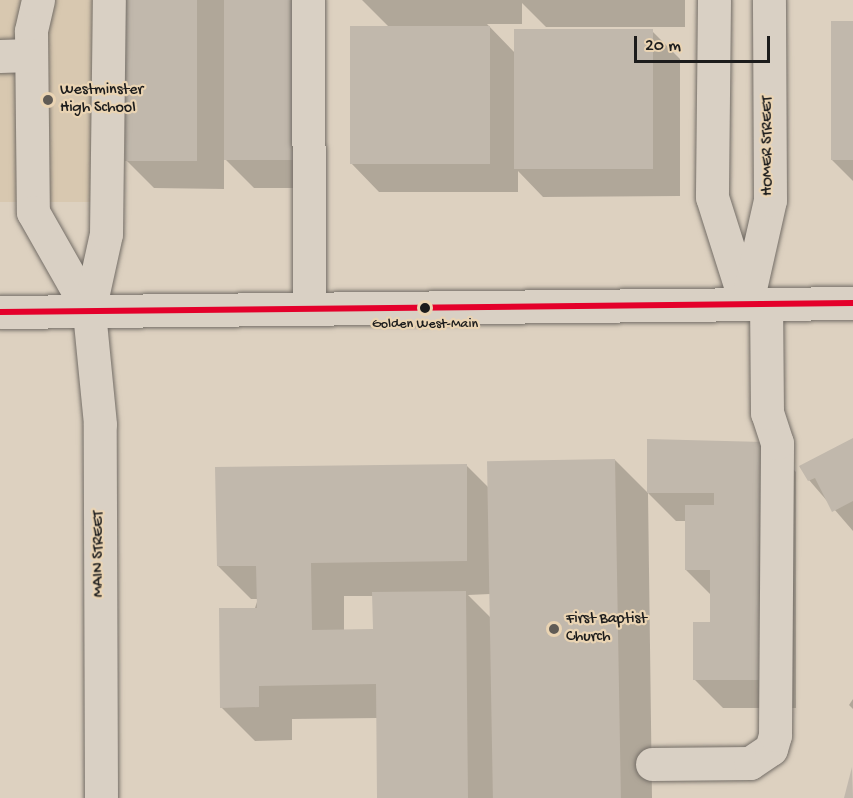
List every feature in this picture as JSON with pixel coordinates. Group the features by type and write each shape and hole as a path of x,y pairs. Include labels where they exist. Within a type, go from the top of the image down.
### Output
{"street":[{"path":"38,0 16,56 33,212 89,311"},
{"path":"89,311 106,234 109,0"},
{"path":"308,0 309,309"},
{"path":"652,764 750,763 771,749 775,735 777,443 767,413 756,304 712,197 714,0"},
{"name":"HOMER STREET","path":"756,304 770,200 769,0"},
{"path":"0,312 853,303"},
{"name":"MAIN STREET","path":"89,311 100,424 101,798"}],"shaded area":[{"name":"Westminster High School","path":"0,0 95,0 95,202 0,202"}],"building":[{"path":"125,0 197,0 197,161 125,161"},
{"path":"224,0 294,0 294,160 224,160"},
{"path":"831,21 853,21 853,160 831,160"},
{"path":"350,26 490,26 490,164 350,164"},
{"path":"514,29 653,29 653,169 514,169"},
{"path":"853,438 853,501 832,512 815,478 808,481 799,466"},
{"path":"647,439 768,442 768,680 693,680 693,622 710,622 710,570 685,570 685,505 714,505 714,493 647,493"},
{"name":"First Baptist Church","path":"615,459 621,798 493,798 487,461"},
{"path":"467,464 467,561 311,563 312,630 373,629 372,592 466,591 468,798 377,798 376,684 259,686 259,707 220,708 219,608 257,608 256,566 217,566 215,467"},
{"path":"852,767 853,798 844,798"}],"transit line":[{"path":"0,312 853,303"}],"place":[{"name":"Westminster High School","path":"48,100"},
{"name":"Golden West-Main","path":"425,308"},
{"name":"First Baptist Church","path":"554,629"}]}
